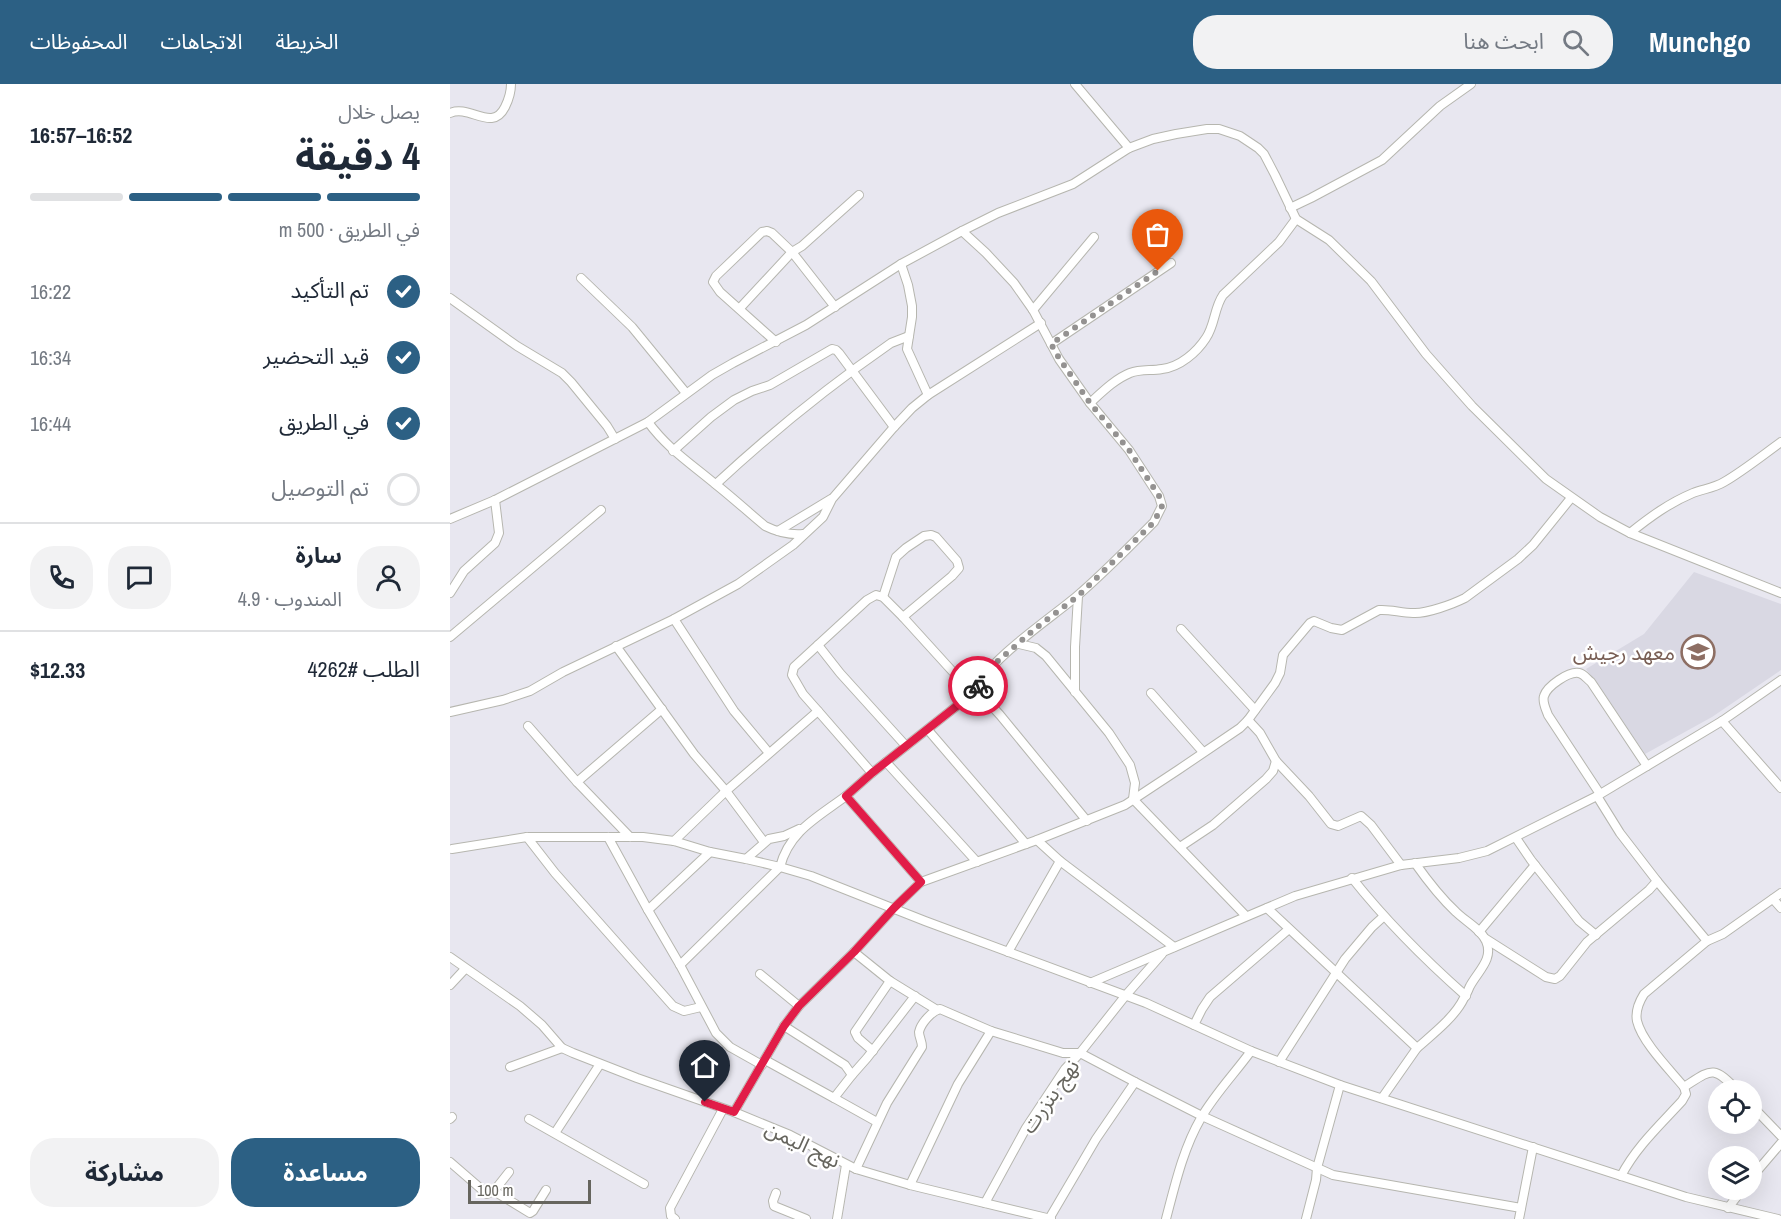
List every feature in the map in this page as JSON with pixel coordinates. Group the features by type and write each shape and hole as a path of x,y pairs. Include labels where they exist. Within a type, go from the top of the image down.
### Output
{"street":[{"path":"450,113 461,110 483,117 497,117 502,113 510,97 511,84"},
{"path":"1075,84 1129,148"},
{"path":"1290,208 1382,160 1440,106 1471,84"},
{"path":"450,519 495,500 648,423 687,393 733,363 776,342 901,264 962,231 998,213 1072,184 1129,148 1153,139 1207,129 1230,131 1251,141 1264,154 1296,219 1329,240 1371,281 1426,354 1472,406 1546,479 1570,498 1630,533 1781,593"},
{"path":"740,308 792,252 802,246 859,195"},
{"path":"1090,403 1122,377 1140,370 1172,367 1191,355 1207,338 1218,302 1223,295 1279,242 1296,219"},
{"path":"680,965 780,867 790,842 804,828 975,692 984,675 1052,615 1078,596 1154,522 1162,506 1159,496 1129,450 1090,403 1059,358 1033,310 1000,267 962,231"},
{"path":"776,342 714,285 713,279 762,232 772,233 792,252 835,307"},
{"path":"1033,310 1094,237"},
{"path":"1051,344 1171,263"},
{"path":"901,264 912,306 908,353 928,395"},
{"path":"581,278 632,327 687,393"},
{"path":"450,298 517,346 567,378 615,439"},
{"path":"450,712 503,700 530,691 563,672 674,619 738,584 780,555 825,514 832,499 912,408 928,395 1041,323"},
{"path":"716,484 793,416 894,341 909,336"},
{"path":"673,451 734,400 770,385 834,349 894,426"},
{"path":"648,423 673,451 765,526 795,535 803,534"},
{"path":"1630,533 1669,504 1724,482 1781,442"},
{"path":"734,1112 784,1026 799,1006 921,882 1088,821 1125,805 1240,728 1275,683 1280,673 1283,655 1310,623 1314,621 1342,630 1379,610 1415,614 1465,598 1518,559 1533,545 1570,498"},
{"path":"778,531 832,499"},
{"path":"450,593 464,571 495,543 499,533 495,500"},
{"path":"450,637 602,510"},
{"path":"883,597 896,557 922,537 931,535 936,537 957,561 959,568 903,617"},
{"path":"872,773 803,694 792,675 794,667 867,600 876,595 883,597 1000,715 1088,821"},
{"path":"1075,692 1078,596"},
{"path":"674,619 734,711 769,753"},
{"path":"1181,629 1255,710"},
{"path":"1019,644 1036,648 1043,653 1109,733 1130,765 1135,783 1133,799"},
{"path":"818,645 840,673 906,746"},
{"path":"616,646 694,754 726,791 764,842"},
{"path":"1647,766 1591,682 1582,674 1576,673 1562,678 1545,692 1543,698 1548,715 1620,833 1707,942"},
{"path":"1090,983 1295,896 1401,865 1479,854 1598,795 1722,721 1780,682"},
{"path":"1151,693 1203,752"},
{"path":"577,782 662,709"},
{"path":"674,841 726,791 818,711"},
{"path":"1248,720 1260,733 1276,761 1309,796 1331,824 1338,826 1361,816 1371,825 1401,865"},
{"path":"1722,721 1781,788"},
{"path":"528,726 577,782 630,837"},
{"path":"928,730 1026,844"},
{"path":"1180,847 1213,825 1266,780 1273,771 1276,761"},
{"path":"886,762 977,862"},
{"path":"846,796 921,882"},
{"path":"1133,799 1246,916"},
{"path":"746,859 764,842 804,828"},
{"path":"527,837 555,873 673,1006 684,1011 701,1007"},
{"path":"451,849 527,837 630,837 674,841 710,852 780,867 811,876 1126,995 1251,1051 1340,1085 1686,1197 1778,1219"},
{"path":"608,837 701,1007 722,1040 743,1055 763,1062 877,1122"},
{"path":"1516,837 1579,921 1596,935"},
{"path":"1037,840 1060,861 1174,947"},
{"path":"648,910 710,852"},
{"path":"1008,952 1060,861"},
{"path":"1415,863 1430,884 1456,912 1486,939 1546,977 1555,979 1560,976 1587,942 1650,890 1657,881"},
{"path":"1479,932 1535,865"},
{"path":"1352,878 1383,917 1466,996"},
{"path":"1621,1176 1630,1159 1686,1094 1684,1087 1643,1037 1636,1012 1640,1000 1644,994 1707,942 1723,934 1781,893"},
{"path":"1773,899 1781,908"},
{"path":"1267,908 1417,1048"},
{"path":"1279,1062 1358,943 1383,917"},
{"path":"1194,1024 1210,998 1288,928"},
{"path":"1382,1098 1417,1048 1441,1027 1466,996 1470,985 1488,957 1486,939"},
{"name":"نهج بنزرت","path":"985,1203 1026,1128 1065,1069 1165,951"},
{"path":"854,952 890,981 937,1010"},
{"name":"نهج اليمن","path":"450,957 520,1006 542,1025 562,1048 790,1135 856,1169 910,1185 1050,1219"},
{"path":"450,985 465,969"},
{"path":"760,974 799,1006"},
{"path":"873,1051 858,1038 855,1032 890,981"},
{"path":"834,1098 915,996"},
{"path":"856,1169 877,1122 922,1047 919,1032 932,1012 943,1010 991,1031 1063,1053 1080,1053 1202,1116 1334,1175 1521,1208"},
{"path":"784,1026 845,1065 852,1075"},
{"path":"910,1185 958,1084 991,1031"},
{"path":"510,1067 562,1048"},
{"path":"1166,1219 1186,1151 1202,1116 1251,1051"},
{"path":"555,1133 600,1064"},
{"path":"1684,1087 1707,1073 1720,1074 1726,1080"},
{"path":"1050,1219 1096,1138 1136,1082"},
{"path":"1306,1219 1317,1168 1340,1085"},
{"path":"675,1219 669,1212 670,1208 723,1109"},
{"path":"1762,1116 1781,1136"},
{"path":"529,1119 644,1184"},
{"path":"1762,1165 1781,1143"},
{"path":"1519,1219 1533,1147"},
{"path":"450,1162 488,1194 494,1191 509,1172"},
{"path":"837,1219 846,1165"},
{"path":"494,1191 530,1213 546,1190"},
{"path":"776,1193 774,1206 806,1219"},
{"path":"1728,1208 1734,1200"}],"shaded area":[{"name":"معهد رجيش","path":"1694,572 1781,604 1781,670 1712,717 1645,754 1586,669 1644,634"}],"way so far":[{"path":"978,686 991,667 1078,596 1154,522 1160,512 1162,506 1159,496 1129,450 1090,403 1051,344 1158,271"}],"place":[{"name":"معهد رجيش","path":"1698,652"}],"route":[{"path":"705,1102 734,1112 790,1017 921,882 846,796 977,690 978,686"}]}
